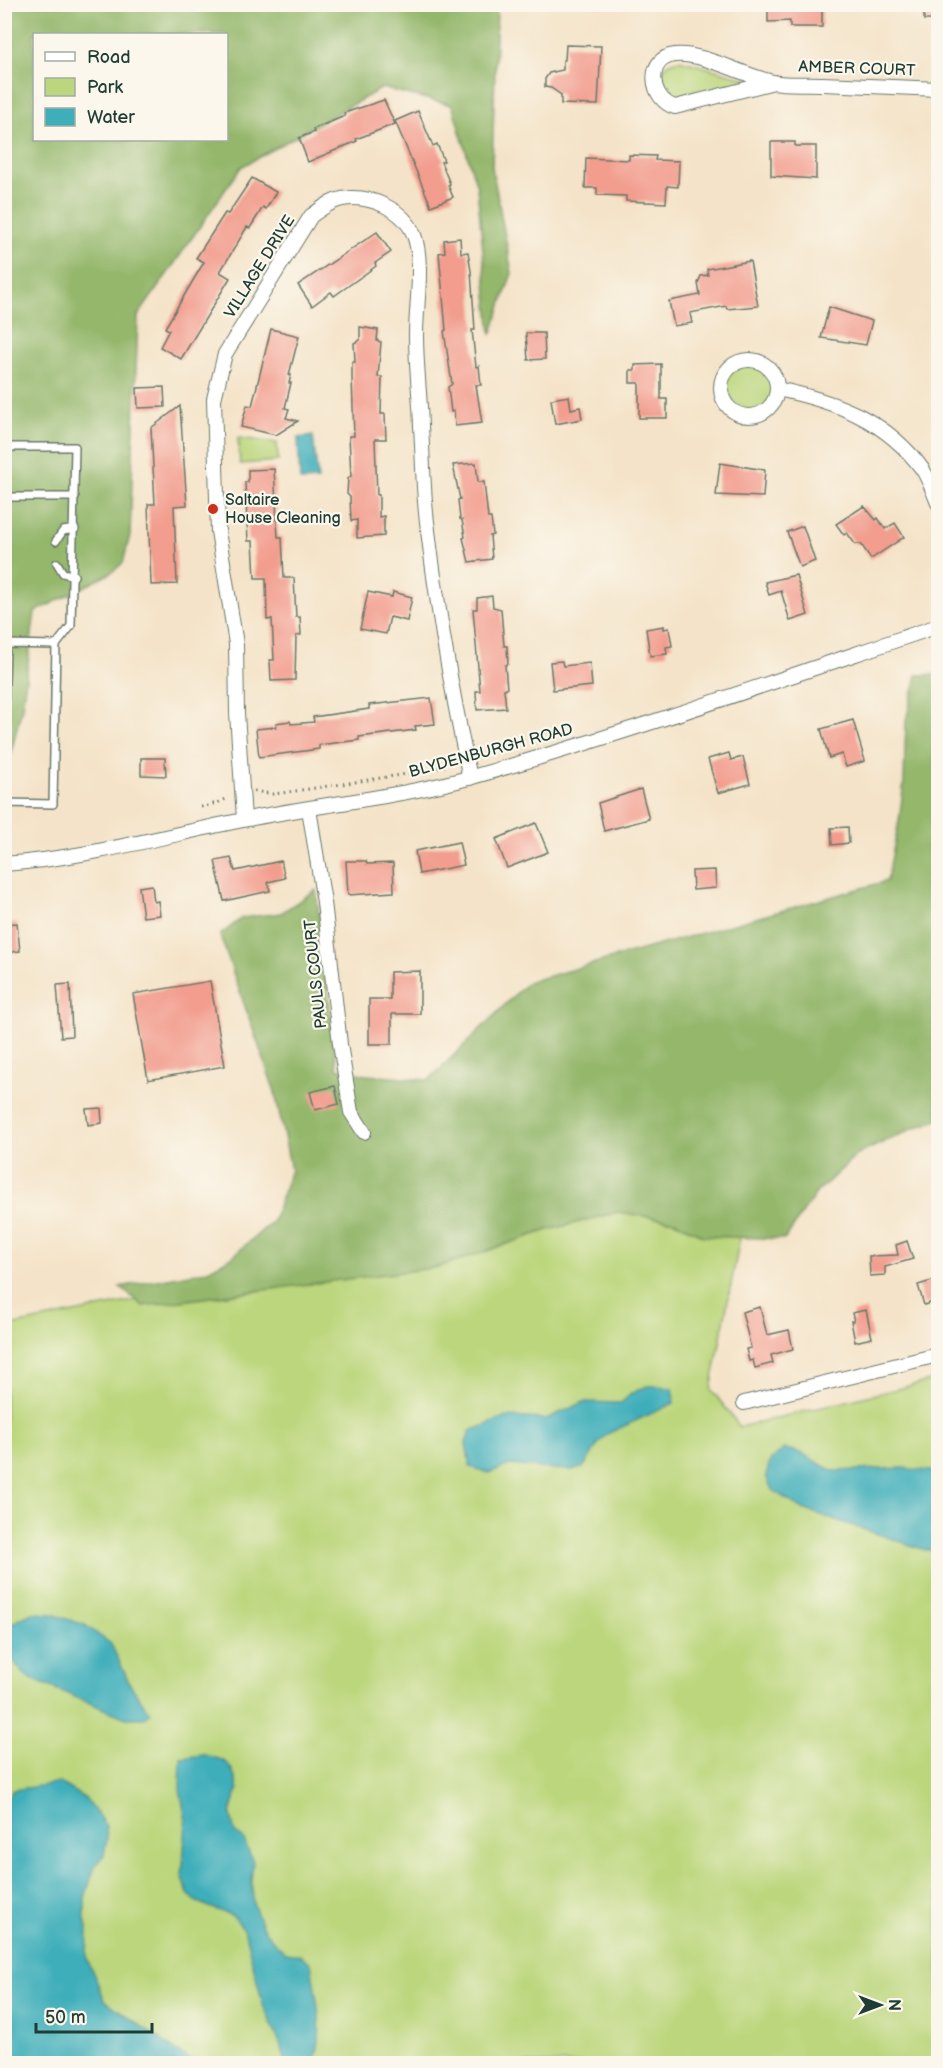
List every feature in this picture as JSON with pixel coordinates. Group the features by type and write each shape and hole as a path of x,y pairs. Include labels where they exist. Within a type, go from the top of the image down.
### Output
{"street":[{"name":"AMBER COURT","path":"774,82 675,107 660,98 654,83 654,75 663,58 681,54 774,82 939,88"},
{"name":"VILLAGE DRIVE","path":"244,819 237,713 236,644 219,531 214,399 225,354 311,216 328,203 342,199 358,198 374,201 389,208 404,219 414,235 418,254 416,337 427,520 453,700 470,778"},
{"path":"749,359 766,365 776,380 777,389 775,398 763,412 753,416 744,416 727,406 720,388 726,371 732,365 749,359"},
{"path":"777,389 837,405 872,421 899,442 924,471 939,504"},
{"name":"BLYDENBURGH ROAD","path":"5,864 38,862 115,848 244,819 470,778 622,732 939,626"},
{"name":"PAULS COURT","path":"309,809 324,902 340,1044 351,1112 364,1132"},
{"path":"744,1403 939,1355"}],"lane":[{"path":"4,447 75,447 74,576 71,626 56,645 53,804 4,803"},
{"path":"4,496 75,497"},
{"path":"56,541 63,531 75,529"},
{"path":"57,563 63,573 74,576"},
{"path":"4,722 6,644 56,645"},
{"path":"4,844 5,864"}],"path":[{"path":"201,807 255,791 282,793 427,771 485,754 492,749 548,731"}],"green space":[{"path":"5,5 497,5 492,167 512,273 491,335 477,187 452,105 382,88 241,167 138,316 130,535 123,563 109,574 35,612 22,707 5,778"},
{"path":"679,60 756,81 684,98 676,97 662,88 661,74 666,66"},
{"path":"749,364 766,371 773,388 766,405 749,412 732,405 725,388 732,371"},
{"path":"238,438 277,443 278,461 240,464"},
{"path":"917,675 938,675 938,1120 914,1128 858,1154 816,1193 785,1239 703,1236 675,1221 618,1212 545,1231 439,1267 143,1306 120,1287 206,1271 232,1257 273,1221 291,1170 275,1092 220,935 242,918 281,913 316,890 337,1068 366,1075 429,1080 528,982 887,881 904,782 906,720"},
{"path":"711,1183 740,1238 711,1389 740,1427 938,1379 938,2063 5,2064 5,1327"}],"water":[{"path":"313,436 318,480 300,481 298,438"},
{"path":"647,1386 673,1389 674,1403 607,1434 583,1468 570,1470 510,1465 489,1473 470,1467 466,1443 470,1431 507,1417 546,1419 584,1402 621,1403 632,1393"},
{"path":"784,1449 804,1455 835,1471 903,1468 938,1470 938,1550 925,1550 803,1509 772,1490 766,1476 770,1461"},
{"path":"32,1613 52,1614 85,1625 111,1644 131,1686 150,1713 144,1718 126,1718 29,1678 22,1673 7,1643 5,1618 10,1624"},
{"path":"204,1755 220,1759 232,1769 238,1790 231,1815 235,1833 243,1838 253,1862 251,1881 254,1905 262,1926 286,1953 300,1955 311,1963 320,2027 317,2052 313,2063 286,2063 263,2005 244,1929 233,1916 197,1902 188,1894 182,1876 186,1821 180,1789 181,1758"},
{"path":"60,1783 86,1799 106,1826 107,1839 104,1855 95,1866 85,1898 85,1920 88,1931 87,1959 105,2000 189,2060 189,2063 5,2063 5,1800 13,1790"}],"building":[{"path":"768,4 822,4 822,27 790,27 790,21 768,22"},
{"path":"924,4 939,4 939,20 924,20"},
{"path":"566,45 601,46 598,105 561,104 561,95 545,87 545,79 549,73 563,70"},
{"path":"384,100 395,124 356,139 357,141 308,162 299,138 314,132 313,129 345,116 344,113"},
{"path":"418,111 433,146 437,144 444,161 441,162 453,197 431,206 395,121"},
{"path":"771,142 795,142 795,146 816,146 816,179 771,176"},
{"path":"629,155 656,156 655,160 679,161 678,187 667,186 666,203 626,201 626,196 597,195 597,188 585,188 586,158 629,160"},
{"path":"252,178 276,192 266,209 263,207 250,228 247,227 220,272 230,278 181,359 160,347 169,330 165,328 204,262 196,258 225,213 228,214"},
{"path":"377,232 391,252 375,263 376,266 334,296 331,292 312,306 298,285"},
{"path":"460,238 461,253 468,252 471,271 475,330 472,330 476,367 479,366 481,385 476,385 482,423 455,426 448,387 452,384 444,331 446,330 439,253 445,252 444,240"},
{"path":"750,261 758,306 727,309 726,306 690,313 692,323 674,326 669,301 700,295 698,283 701,276 708,275 707,269"},
{"path":"829,307 872,321 866,345 821,338"},
{"path":"360,327 378,330 377,341 381,342 378,377 382,377 381,414 385,414 386,439 375,439 379,517 384,516 384,536 357,538 357,520 351,521 350,497 347,494 348,478 351,476 349,436 354,436 352,362 355,362 354,343 360,340"},
{"path":"271,329 299,336 289,375 291,375 289,383 291,383 285,408 289,409 286,418 298,421 276,435 241,427 247,405 252,406"},
{"path":"526,333 544,333 545,359 528,360"},
{"path":"661,364 661,399 667,399 667,418 639,418 639,383 630,383 630,370 635,370 635,365"},
{"path":"164,387 165,407 138,408 137,388"},
{"path":"569,396 571,409 580,407 582,419 555,424 551,399"},
{"path":"180,406 187,505 174,506 177,584 151,585 148,504 155,504 151,428"},
{"path":"476,463 478,482 484,482 488,518 491,518 492,559 469,562 463,538 465,537 458,500 460,499 453,465"},
{"path":"720,463 765,470 763,497 716,495"},
{"path":"274,469 278,537 282,537 284,578 294,578 296,617 300,617 301,635 296,636 295,680 271,681 270,660 274,660 272,619 267,620 266,578 255,578 253,541 248,541 245,482 248,482 248,470"},
{"path":"864,506 876,520 878,518 885,529 895,523 904,537 871,559 861,544 855,544 836,524"},
{"path":"803,526 815,561 800,567 787,532"},
{"path":"796,575 808,615 790,621 781,591 769,595 765,582"},
{"path":"368,592 392,597 393,592 412,597 407,621 390,617 386,634 360,629"},
{"path":"492,596 493,607 501,609 504,646 507,646 508,664 505,665 507,689 504,689 506,708 477,710 476,691 480,691 473,609 477,609 477,598"},
{"path":"664,626 664,629 669,628 672,646 666,647 667,654 650,656 646,629"},
{"path":"562,661 563,666 590,663 592,686 553,690 550,662"},
{"path":"431,698 435,724 415,726 416,730 319,745 319,749 259,757 256,729 276,727 276,723 290,721 291,724 314,722 313,717 369,709 369,705"},
{"path":"853,720 865,761 846,767 842,754 829,758 821,729"},
{"path":"729,753 731,760 743,757 750,784 718,793 708,759"},
{"path":"141,758 165,758 166,776 141,775"},
{"path":"641,789 649,819 604,831 598,803"},
{"path":"536,823 548,852 507,868 496,839"},
{"path":"848,827 849,843 832,845 831,828"},
{"path":"459,842 464,865 419,874 415,851"},
{"path":"231,858 235,871 281,861 285,878 268,882 270,891 224,901 215,861"},
{"path":"346,861 366,861 367,864 393,863 394,892 348,895"},
{"path":"715,870 716,888 693,890 692,871"},
{"path":"152,885 154,902 158,901 160,915 143,917 139,887"},
{"path":"17,923 20,951 4,953 4,924"},
{"path":"420,971 420,1014 392,1014 392,1044 369,1044 369,999 390,999 390,972"},
{"path":"210,981 225,1066 148,1080 133,994"},
{"path":"70,984 72,1036 61,1037 57,985"},
{"path":"335,1086 339,1104 315,1110 310,1092"},
{"path":"101,1108 102,1123 88,1125 86,1109"},
{"path":"907,1241 913,1259 885,1267 885,1275 870,1276 869,1256 898,1255 896,1245"},
{"path":"939,1279 939,1300 924,1305 918,1285"},
{"path":"760,1307 767,1335 789,1330 793,1349 771,1355 773,1363 755,1368 753,1360 749,1361 746,1349 751,1348 742,1312"},
{"path":"866,1310 872,1338 855,1342 851,1321 854,1321 852,1313"}],"place":[{"name":"Saltaire House Cleaning","path":"213,509"}]}
